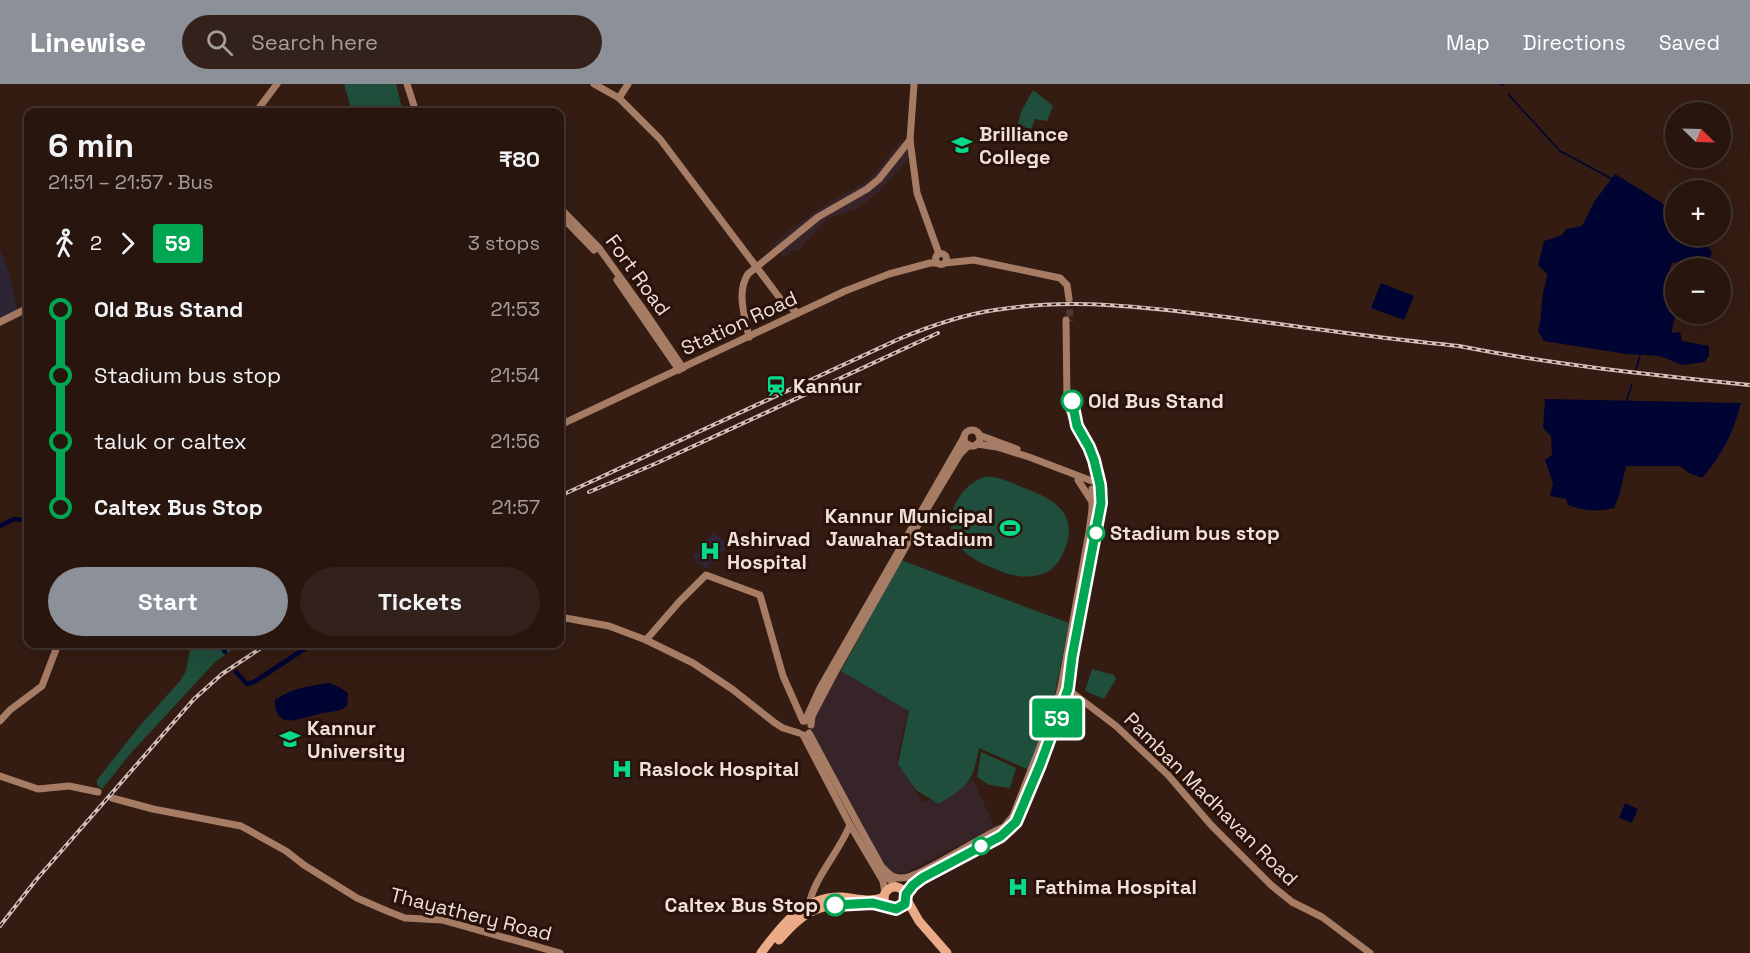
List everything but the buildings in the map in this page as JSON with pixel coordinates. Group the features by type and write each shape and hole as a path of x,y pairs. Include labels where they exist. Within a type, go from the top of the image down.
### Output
{"highway":[{"path":"760,953 788,920 808,908 840,897 876,900 885,895 889,888 897,886 908,900 921,926 941,953"},
{"path":"885,895 893,908 921,926 947,953"},
{"path":"768,953 808,908 844,903 868,903 893,908 903,907 908,900"}],"main road":[{"path":"259,108 277,84"},
{"path":"407,84 415,108"},
{"path":"594,84 619,98 660,139 782,301 798,313"},
{"path":"619,98 628,84"},
{"path":"914,84 910,140 917,193 939,260"},
{"path":"749,337 742,289 744,280 756,267 818,217 867,189 879,179 910,140"},
{"name":"Fort Road","path":"564,216 599,248 681,369"},
{"name":"Station Road","path":"564,423 845,291 889,274 939,260 964,260 1005,267 1063,282 1068,298"},
{"path":"0,322 24,310"},
{"path":"884,869 898,879 920,875 1007,823 1021,799 1064,688 1104,490 1101,474 1077,426 1070,388 1068,320"},
{"path":"1029,457 1026,453 979,435 976,431 966,432 812,716 806,722 798,725 836,785 884,869 897,886 1001,836 1016,822 1064,699 1089,532 1095,485 1095,463"},
{"path":"912,532 960,453 980,440 979,435"},
{"path":"964,437 965,442 973,445 997,447 1029,457 1095,485 1101,503"},
{"path":"1078,478 1089,474 1095,463"},
{"path":"1078,478 1092,503"},
{"path":"646,640 678,602 706,575 760,596 783,676 811,729 804,734"},
{"path":"564,618 609,626 646,640 693,663 732,689 775,723 804,734 850,825 884,881 885,895"},
{"path":"0,721 10,710 42,686 56,648"},
{"name":"Pamban Madhavan Road","path":"1064,688 1116,726 1168,775 1211,825 1271,885 1292,902 1322,917 1370,953"},
{"path":"1064,699 1082,699"},
{"path":"0,776 38,789 69,786 98,792"},
{"name":"Thayathery Road","path":"112,798 153,809 241,826 286,851 357,898 405,918 442,921 560,953"},
{"path":"808,908 813,889 842,844 850,825"},
{"path":"908,900 913,885 920,875"},
{"path":"908,900 920,875"}],"shaded area":[{"path":"901,141 912,154 880,191 856,209 827,219 798,251 791,251 784,258 780,252 770,248 786,233 822,207 869,180"},
{"path":"0,249 10,277 17,310 0,319"},
{"name":"Ashirvad Hospital","path":"714,533 729,545 706,569 692,557"},
{"path":"841,670 909,709 897,759 922,803 973,780 995,827 902,875 893,875 884,866 817,741 813,729 816,711"}],"green space":[{"path":"344,84 396,84 402,108 351,108"},
{"path":"1033,90 1053,106 1047,121 1035,119 1031,130 1018,124 1021,112"},
{"name":"Kannur Municipal Jawahar Stadium","path":"984,477 1002,479 1040,494 1064,513 1069,533 1062,555 1052,569 1031,576 1009,574 975,559 959,546 951,528 951,517 955,505 967,488"},
{"path":"901,560 1069,623 1053,704 1029,770 979,748 968,782 939,804 916,790 898,764 909,711 841,671"},
{"path":"190,648 234,648 215,662 130,754 102,789 97,785 97,780 186,671"},
{"path":"1092,669 1114,675 1116,679 1104,699 1085,691"},
{"path":"981,752 1016,768 1010,788 989,785 977,777"}],"water":[{"path":"1615,174 1662,203 1665,207 1665,246 1707,246 1712,252 1710,258 1665,258 1665,324 1674,324 1672,333 1680,332 1682,341 1709,346 1709,356 1704,362 1682,365 1660,356 1626,354 1544,341 1538,331 1547,274 1538,265 1544,241 1562,235 1566,229 1582,226 1594,202"},
{"path":"1381,283 1414,296 1404,320 1371,308"},
{"path":"1545,399 1741,403 1726,443 1702,478 1689,473 1680,466 1626,466 1614,508 1586,510 1568,505 1566,499 1550,496 1553,483 1545,460 1552,455 1551,436 1543,428"},
{"path":"329,683 348,693 347,706 337,711 298,720 284,720 279,717 275,700 294,690"},
{"path":"1625,803 1638,809 1632,823 1619,818"}],"waterway":[{"path":"1508,94 1560,151 1612,179"},
{"path":"1636,369 1640,356"},
{"path":"1626,402 1632,384"},
{"path":"0,526 14,519 24,520"},
{"path":"223,648 225,652"},
{"path":"236,672 247,684 254,682 306,648"}],"tunnel":[{"path":"1069,299 1070,321"}],"railway":[{"path":"564,494 911,334 970,315 1025,306 1085,304 1175,311 1459,346 1604,369 1750,385"},
{"path":"589,492 657,463 938,333"},
{"path":"0,926 36,880 194,699 222,674 261,648"}],"bus line":[{"name":"59","path":"835,905 873,903 892,909 903,907 907,900 906,894 922,878 1001,836 1016,822 1068,689 1101,503 1097,469 1089,447 1077,426 1072,401"}],"place":[{"name":"Brilliance College","path":"962,145"},
{"name":"Kannur","path":"776,386"},
{"name":"Old Bus Stand","path":"1072,401"},
{"name":"Kannur Municipal Jawahar Stadium","path":"1010,528"},
{"name":"Stadium bus stop","path":"1096,533"},
{"name":"Ashirvad Hospital","path":"710,551"},
{"name":"Kannur University","path":"290,739"},
{"name":"Raslock Hospital","path":"622,769"},
{"name":"Fathima Hospital","path":"1018,887"},
{"name":"Caltex Bus Stop","path":"835,905"}]}
